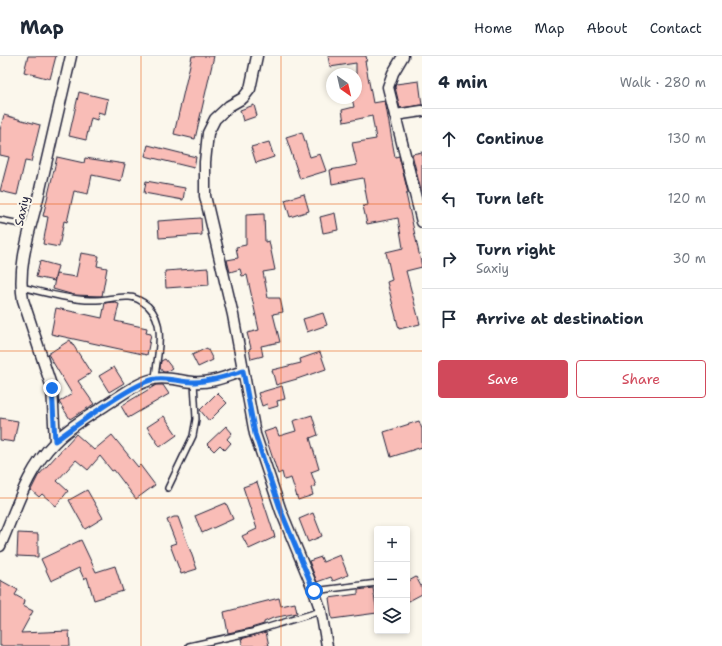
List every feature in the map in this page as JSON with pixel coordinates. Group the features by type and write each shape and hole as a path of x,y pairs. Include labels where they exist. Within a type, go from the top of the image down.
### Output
{"street":[{"name":"Saxiy","path":"55,441 52,388 20,287 31,226 71,56"},
{"path":"257,56 250,89 243,98 229,106 215,119 208,133 205,162 205,196 233,315 255,434 281,511 321,611 327,646"},
{"path":"404,56 393,73 388,87 422,222"},
{"path":"395,115 422,111"},
{"path":"0,546 25,484 42,457 55,441 76,424 137,386 155,378 180,379 194,382 215,379 243,371"}],"lane":[{"path":"0,220 31,226"},
{"path":"20,287 88,300 107,300 131,297 144,302 155,313 160,330 155,378"},
{"path":"168,488 192,436 196,419 194,382"},
{"path":"314,591 374,583"},
{"path":"190,646 252,632 321,611"}],"building":[{"path":"28,56 56,56 50,79 24,72"},
{"path":"192,56 214,56 195,139 174,134"},
{"path":"328,56 366,56 367,61 365,61 373,103 385,101 395,157 399,156 408,193 406,194 422,267 406,271 420,324 399,329 387,282 392,280 386,252 403,248 398,218 367,224 363,206 368,205 363,178 332,184 330,170 357,165 352,143 376,139 372,116 344,122 342,110 354,107 353,104 362,104 362,68 356,68 356,63 330,67"},
{"path":"419,81 422,105 400,108 395,87 396,84"},
{"path":"79,92 108,99 105,114 98,112 97,120 91,118 86,140 69,136"},
{"path":"254,105 257,116 243,121 240,110"},
{"path":"4,115 40,125 31,162 25,161 17,195 0,191 9,157 0,155 0,130"},
{"path":"302,132 310,157 320,154 326,171 300,179 286,137"},
{"path":"269,142 274,157 256,163 251,147"},
{"path":"148,145 196,157 194,168 145,156"},
{"path":"422,152 422,191 421,191 412,154"},
{"path":"57,157 84,163 85,158 125,164 121,181 92,175 88,194 74,191 67,222 64,221 59,247 43,244 48,217 43,216"},
{"path":"146,181 185,188 183,200 144,193"},
{"path":"304,194 309,211 290,217 285,200"},
{"path":"335,213 338,230 323,233 320,217"},
{"path":"264,214 265,242 269,241 275,270 263,272 268,298 280,298 283,312 273,314 280,342 261,346 263,356 251,359 249,349 251,348 247,333 259,330 247,275 242,276 240,269 230,272 227,260 238,258 236,247 246,245 246,215"},
{"path":"201,218 202,235 159,238 158,221"},
{"path":"81,253 99,256 97,266 107,268 102,296 74,295 53,289 56,274 76,277"},
{"path":"40,261 58,266 54,281 36,277"},
{"path":"208,268 209,285 166,288 165,271"},
{"path":"112,302 119,304 115,321 147,328 146,333 151,334 147,355 51,334 56,308 102,318 105,303"},
{"path":"323,313 327,325 307,332 303,319"},
{"path":"70,340 91,373 78,381 94,404 70,419 59,402 72,394 48,354"},
{"path":"207,348 213,360 198,367 192,355"},
{"path":"320,352 326,369 276,385 272,370 301,363 300,359"},
{"path":"165,359 172,368 166,372 163,372 160,368 161,361"},
{"path":"114,367 124,383 109,392 99,376"},
{"path":"156,385 163,385 169,394 128,418 121,406"},
{"path":"282,386 285,399 277,401 278,406 268,409 267,404 262,406 258,393"},
{"path":"217,393 227,403 209,421 200,410"},
{"path":"312,415 318,435 310,438 319,469 311,472 316,486 311,488 313,495 298,500 291,478 284,480 282,472 278,474 264,432 276,428 279,436 296,431 293,421"},
{"path":"164,416 177,435 160,447 147,427"},
{"path":"0,418 18,421 14,442 0,440"},
{"path":"419,421 422,429 422,447 391,457 384,432"},
{"path":"226,426 232,433 227,439 231,443 225,450 220,445 214,451 207,444"},
{"path":"76,434 94,450 112,435 138,467 140,465 155,485 136,499 114,470 112,471 100,456 88,470 76,460 57,481 68,491 56,506 42,494 39,497 31,490 38,476"},
{"path":"257,482 275,537 249,549 242,536 257,529 243,487"},
{"path":"87,490 103,518 85,529 69,500"},
{"path":"226,503 233,519 202,533 195,516"},
{"path":"313,513 322,536 308,542 299,519"},
{"path":"178,517 197,569 181,574 170,545 176,543 167,520"},
{"path":"18,533 38,534 38,557 17,556"},
{"path":"81,540 96,572 115,566 123,591 94,600 87,577 84,579 79,568 51,581 41,559"},
{"path":"340,555 348,575 333,581 331,577 317,582 309,561 321,557 323,562"},
{"path":"416,577 422,588 422,594 410,600 410,598 410,580"},
{"path":"0,580 18,590 15,595 24,600 23,606 33,611 21,633 69,631 70,646 0,646"},
{"path":"373,588 374,613 332,619 329,598 358,594 358,590"},
{"path":"279,598 281,606 295,603 297,613 273,618 264,622 264,624 228,633 224,612"},
{"path":"266,632 269,646 243,646 241,639"}],"route":[{"path":"52,388 55,441 76,424 137,386 155,378 180,379 194,382 215,379 243,371 255,434 281,511 314,591"}]}
